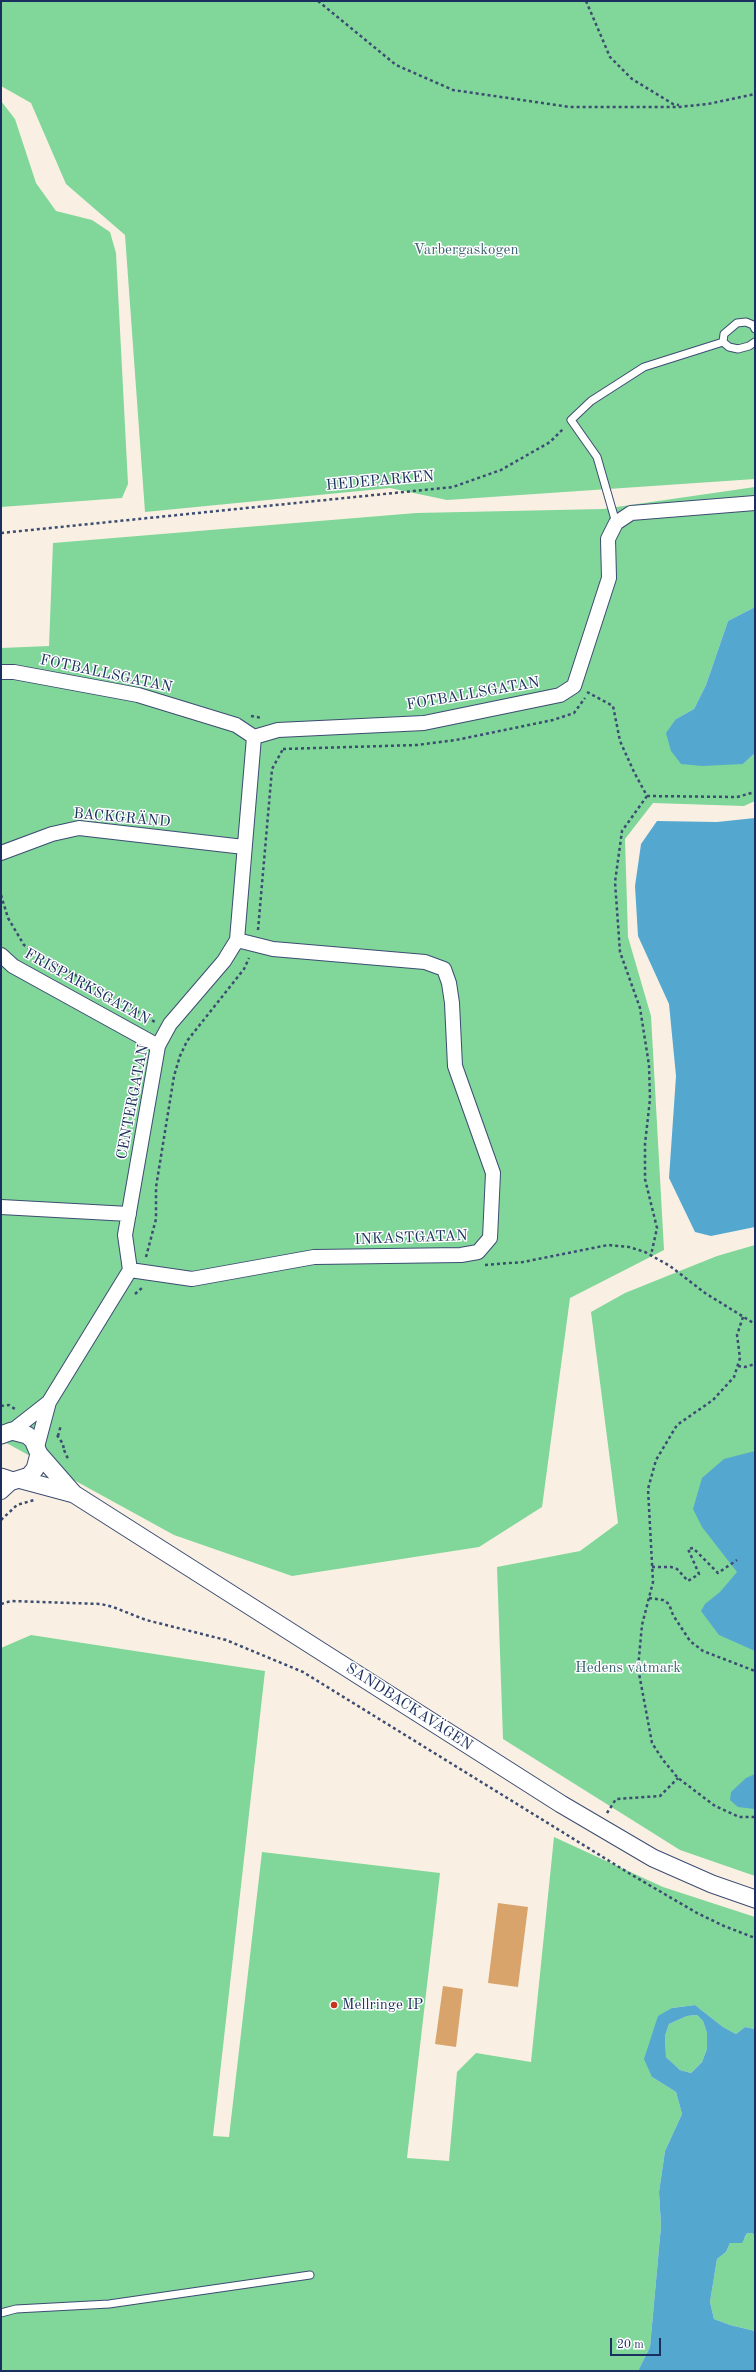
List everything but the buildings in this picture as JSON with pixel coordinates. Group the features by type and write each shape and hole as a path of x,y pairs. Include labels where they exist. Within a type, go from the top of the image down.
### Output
{"street":[{"path":"616,523 631,513 755,503"},
{"name":"FOTBALLSGATAN","path":"1,672 14,672 138,696 236,725 254,737 278,730 424,723 560,695 574,686 609,578 608,538 616,523"},
{"name":"CENTERGATAN","path":"130,1270 125,1235 158,1046 168,1029 224,961 237,940 254,737"},
{"name":"BACKGRÄND","path":"1,853 52,834 79,828 244,847"},
{"name":"INKASTGATAN","path":"130,1270 192,1279 314,1256 461,1256 478,1252 490,1238 493,1173 455,1066 451,996 449,983 444,969 425,962 273,949 237,940"},
{"name":"FRISPARKSGATAN","path":"2,958 130,1032 158,1046"},
{"path":"1,1208 128,1214"},
{"path":"9,1482 35,1469 49,1402 130,1270"},
{"path":"5,1432 49,1402"},
{"name":"SANDBACKAVÄGEN","path":"5,1432 28,1435 38,1450 74,1494 607,1833 653,1858 712,1884 755,1899"},
{"name":"SANDBACKAVÄGEN","path":"9,1482 74,1494"}],"lane":[{"path":"722,342 724,334 737,323 746,322 753,325 755,329"},
{"path":"722,342 729,347 738,350 755,342"},
{"path":"616,523 597,457 571,420 592,401 644,367 722,342"},
{"path":"1,2313 16,2309 109,2304 310,2275"}],"path":[{"path":"318,1 396,65 453,90 570,107 684,106 708,104 755,94"},
{"path":"586,1 610,57 632,79 673,104 684,106"},
{"name":"HEDEPARKEN","path":"1,532 452,487 491,475 534,452 550,442 571,420"},
{"path":"143,1287 149,1244 156,1219 156,1187 174,1076 187,1040 244,969 254,944 259,928 272,770 283,750 417,745 456,740 553,720 574,713 584,700 589,685"},
{"path":"586,692 613,706 620,741 647,796"},
{"path":"647,796 737,797 755,792"},
{"path":"647,796 622,831 615,882 620,952 640,1008 649,1065 650,1099 645,1144 645,1179 657,1228 651,1255"},
{"path":"1,895 8,918 24,945 187,1040"},
{"path":"484,1265 523,1262 608,1245 629,1247 651,1255 670,1266 686,1279 755,1324"},
{"path":"743,1317 737,1335 740,1358 734,1376 713,1400 677,1426 656,1460 648,1489 653,1582 642,1625 638,1668 652,1743 662,1760 678,1778 716,1806 739,1817 755,1817"},
{"path":"738,1366 745,1367 755,1364"},
{"path":"652,1567 671,1567 677,1569 688,1581 699,1574 688,1549 693,1548 718,1573 737,1560"},
{"path":"649,1598 663,1600 669,1604 673,1615 690,1641 703,1651 720,1659 755,1671"},
{"path":"1,1604 11,1601 101,1604 146,1620 226,1640 304,1672 632,1875 697,1913 724,1926 755,1938"},
{"path":"604,1816 616,1799 660,1796 678,1778"}],"green space":[{"name":"Varbergaskogen","path":"1,1 755,1 755,479 447,500 390,488 145,512 125,235 66,184 31,103 1,86"},
{"path":"1,101 15,119 36,183 56,211 92,220 110,232 116,253 128,484 122,498 1,507"},
{"path":"755,487 755,607 728,621 706,685 694,709 676,719 743,764 755,753 755,801 744,806 653,803 625,839 628,937 651,1016 664,1250 570,1298 542,1507 479,1547 292,1576 174,1535 1,1440 1,648 49,646 53,543 416,513 603,509"},
{"name":"Hedens våtmark","path":"755,1245 755,1876 680,1850 503,1739 497,1567 580,1551 618,1523 591,1312 625,1293 717,1256"},
{"path":"31,1635 265,1671 213,2136 229,2137 262,1852 440,1873 407,2158 449,2161 457,2072 476,2053 531,2062 554,1837 663,1887 755,1917 755,2029 745,2027 736,2034 723,2027 695,2005 672,2008 652,2077 676,2092 682,2114 665,2151 659,2192 661,2226 650,2347 638,2371 1,2371 1,1648"},
{"path":"697,2015 703,2021 707,2033 707,2049 702,2062 691,2073 680,2070 666,2057 665,2036 669,2024 687,2016"},
{"path":"747,2233 752,2233 755,2236 755,2331 730,2325 714,2319 710,2302 717,2259 726,2252 730,2243 745,2238"}],"water":[{"path":"755,607 755,753 743,764 702,766 681,764 671,751 666,733 676,719 694,709 706,685 728,621"},
{"path":"755,818 755,1227 711,1236 695,1232 669,1178 676,1076 669,1004 638,936 635,886 641,844 657,821 717,822"},
{"path":"755,1451 755,1651 719,1635 701,1611 705,1604 720,1592 737,1572 702,1527 693,1509 702,1478 724,1459"},
{"path":"755,1774 755,1809 738,1807 730,1800 731,1792 746,1778"},
{"path":"695,2005 723,2027 736,2034 745,2027 755,2029 755,2236 752,2233 747,2233 742,2243 730,2243 726,2252 717,2259 710,2302 714,2319 730,2325 755,2331 755,2371 638,2371 650,2347 661,2226 659,2192 665,2151 682,2114 676,2092 652,2077 644,2059 658,2016 672,2008","holes":["697,2015 703,2021 707,2033 707,2049 702,2062 691,2073 680,2070 666,2057 665,2036 669,2024 687,2016"]}],"place":[{"name":"Mellringe IP","path":"334,2005"}]}
